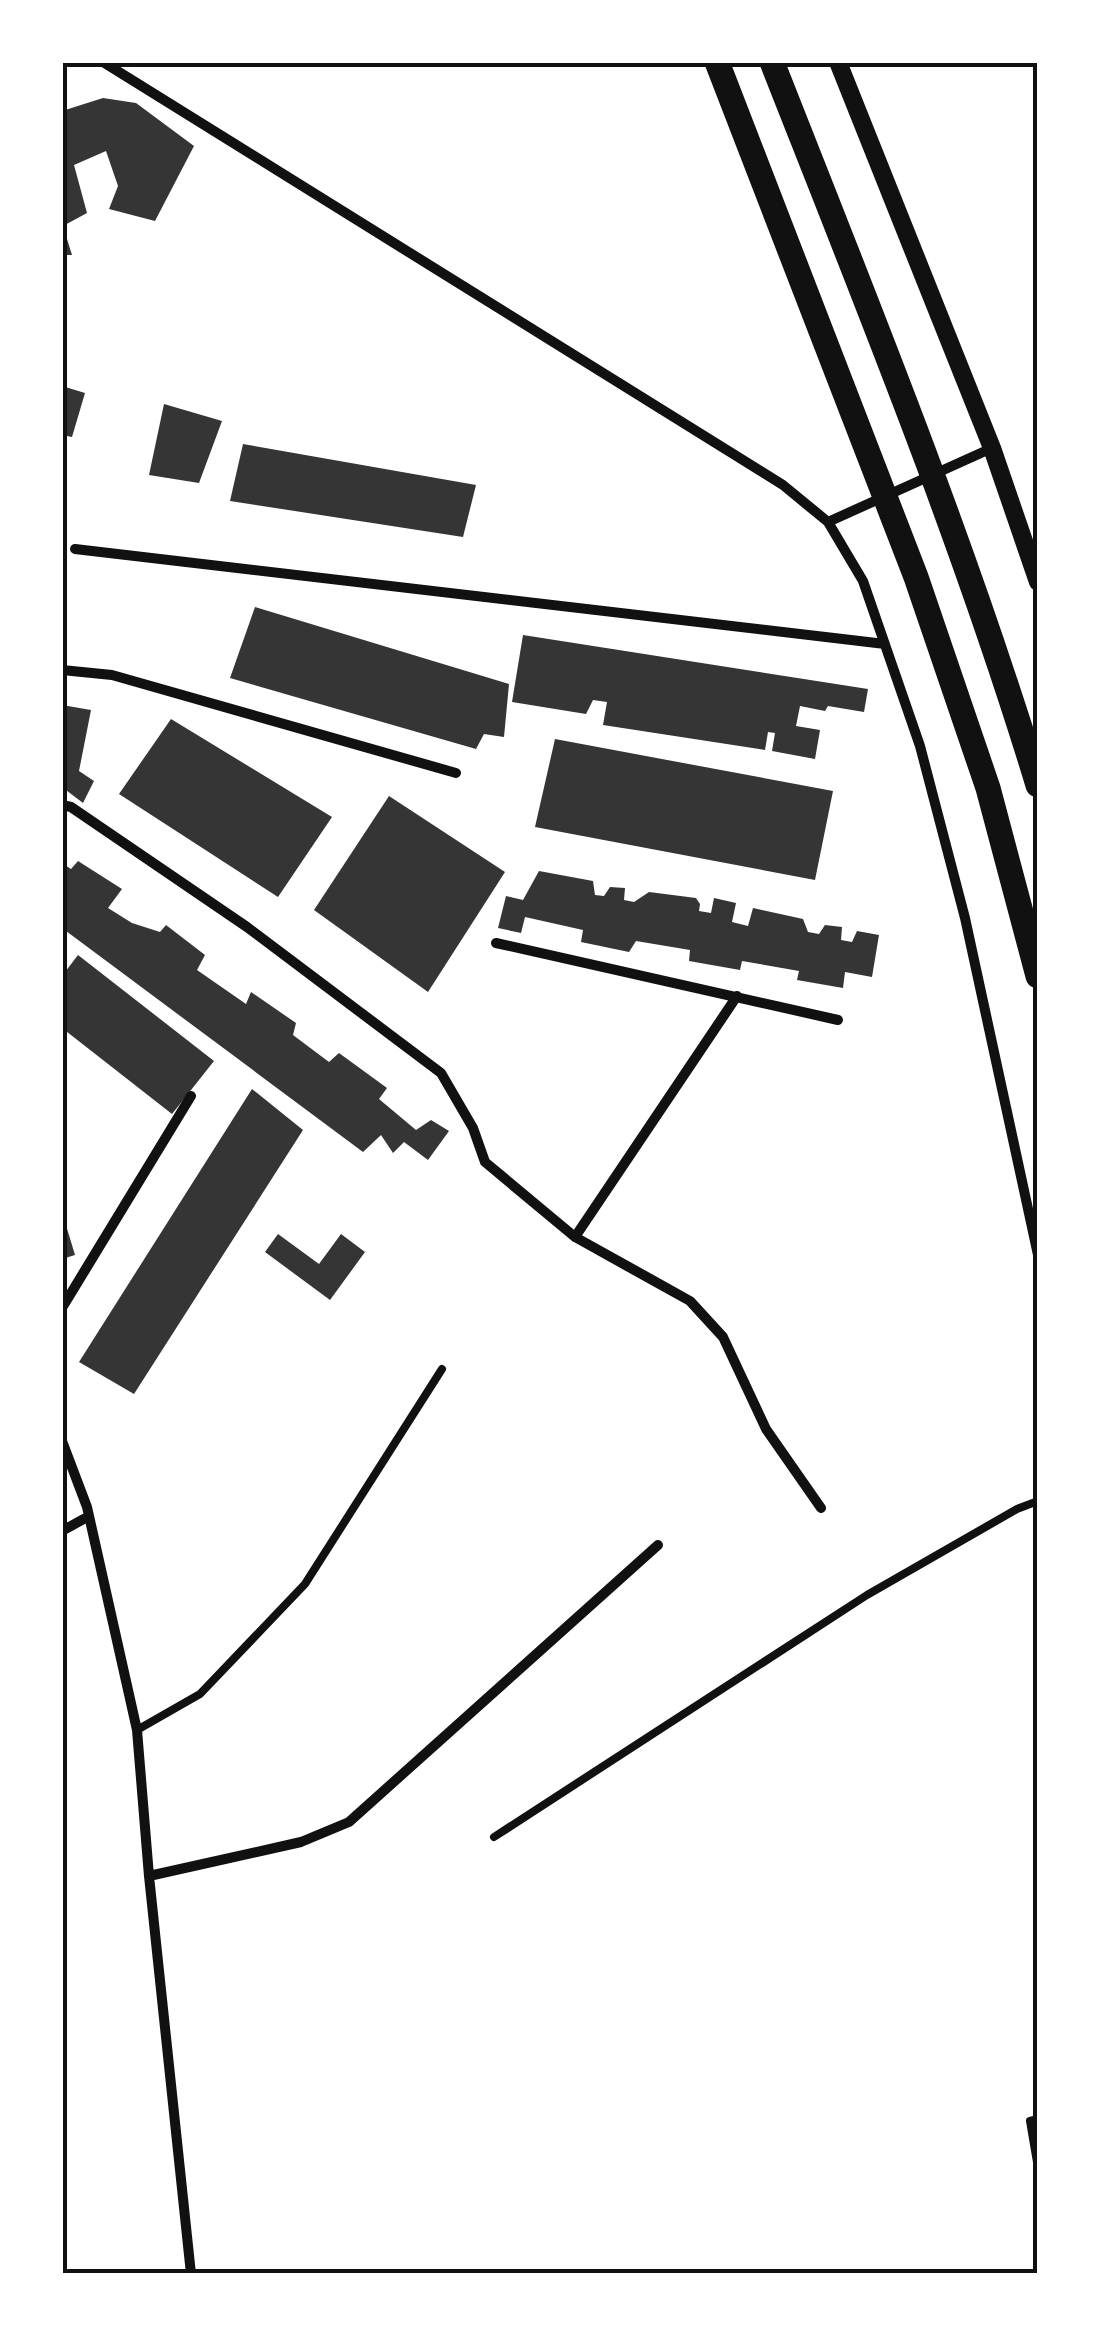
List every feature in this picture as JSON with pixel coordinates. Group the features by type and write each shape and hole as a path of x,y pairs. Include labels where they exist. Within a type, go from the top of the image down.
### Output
{"main road":[{"path":"717,62 916,577 988,788 1038,976"},
{"path":"772,62 948,517 1038,785"}],"street":[{"path":"102,62 783,485 828,522 863,581 920,746 965,918 1038,1255"},
{"path":"838,62 992,448 1038,582"},
{"path":"828,522 992,448"},
{"path":"76,548 885,644"},
{"path":"62,670 112,675 456,773"},
{"path":"62,805 72,807 247,927 441,1073 473,1128 485,1162 575,1237 690,1300 723,1337 766,1429 821,1508"},
{"path":"496,943 838,1020"},
{"path":"575,1237 737,996"},
{"path":"62,1308 191,1096"},
{"path":"62,1441 89,1516 137,1730 190,2274"},
{"path":"62,1531 89,1516"},
{"path":"149,1876 301,1842 349,1822 658,1545"}],"lane":[{"path":"137,1730 200,1694 305,1584 442,1369"},
{"path":"494,1837 867,1596 1017,1509 1038,1501"},
{"path":"1038,2119 1030,2122 1038,2168"}],"building":[{"path":"103,98 136,103 194,146 155,221 109,209 118,186 106,151 74,165 87,213 63,226 72,255 62,255 62,111"},
{"path":"62,386 85,393 72,437 62,435"},
{"path":"164,404 222,421 199,483 149,475"},
{"path":"243,444 476,485 463,537 230,501"},
{"path":"255,607 509,684 504,737 484,734 476,749 230,678"},
{"path":"523,635 868,689 864,712 800,706 796,726 820,730 815,759 772,751 775,733 768,732 765,750 603,725 607,702 593,700 586,714 512,702"},
{"path":"62,705 91,710 79,771 94,781 83,803 62,787"},
{"path":"171,719 332,817 278,897 119,794"},
{"path":"555,739 833,791 815,880 535,827"},
{"path":"389,796 505,872 428,992 314,910"},
{"path":"78,861 122,889 108,908 132,923 160,932 166,925 205,955 197,970 246,1004 251,992 296,1023 293,1035 329,1062 339,1053 387,1088 379,1099 416,1130 431,1120 449,1131 428,1160 404,1142 393,1153 381,1135 363,1152 62,928 62,863 71,869"},
{"path":"539,871 593,881 595,895 604,896 610,887 625,888 624,900 634,902 649,892 696,898 699,911 711,913 714,898 736,903 732,922 748,926 753,908 803,919 808,932 819,934 825,925 842,927 841,940 852,942 857,931 879,935 872,977 845,972 843,988 797,980 799,971 742,961 740,970 689,961 690,950 636,941 629,952 581,942 583,930 525,917 521,933 498,928 506,896 523,900"},
{"path":"78,955 214,1061 172,1114 62,1028 62,976"},
{"path":"252,1089 303,1130 134,1394 79,1362"},
{"path":"62,1212 75,1255 62,1259"},
{"path":"278,1234 319,1264 341,1234 365,1252 330,1300 265,1252"}]}
